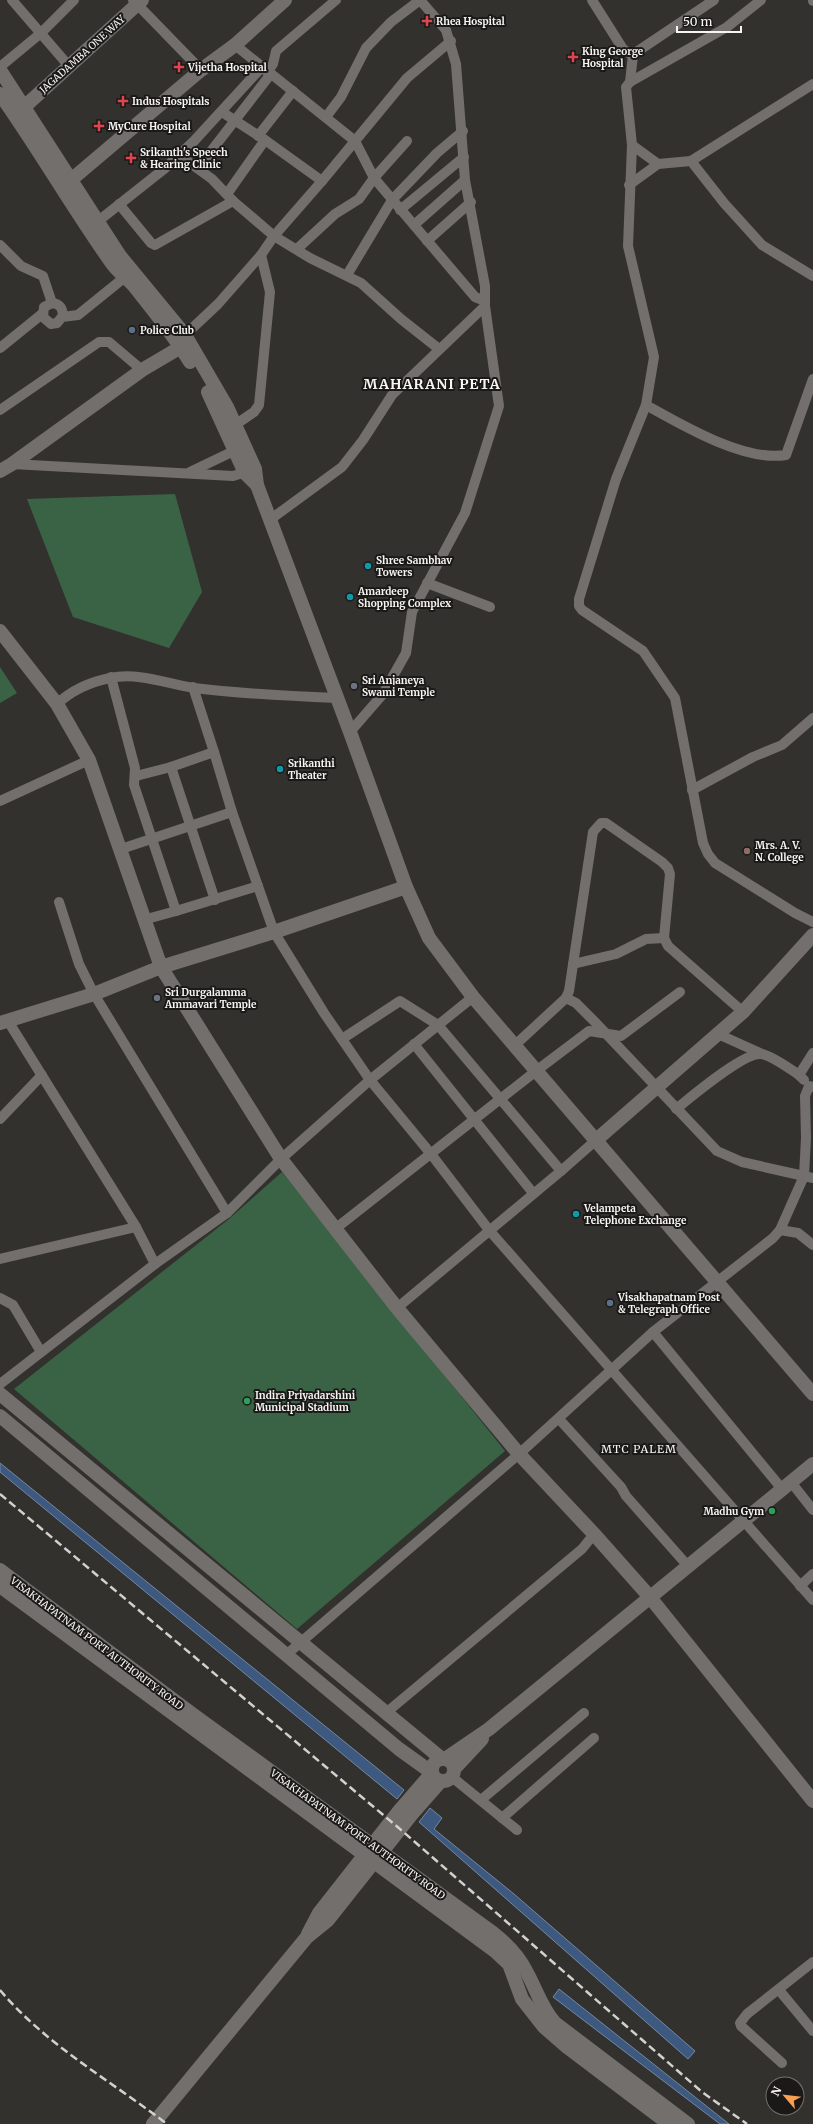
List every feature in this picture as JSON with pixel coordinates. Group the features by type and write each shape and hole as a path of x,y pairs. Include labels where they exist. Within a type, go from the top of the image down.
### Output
{"main road":[{"path":"63,180 201,70 235,45 285,0"},
{"name":"JAGADAMBA ONE WAY","path":"23,108 138,1"},
{"path":"0,70 113,265 183,341 210,397 257,485 350,732 406,887 429,938 473,997 514,1046 716,1283 813,1394"},
{"path":"0,94 63,180 97,222 120,256 183,341 227,407 235,425 239,449"},
{"path":"0,471 12,464 183,341"},
{"path":"0,631 57,704 89,760 121,848 143,920 161,967 281,1159 397,1308 519,1454 594,1534 649,1596 813,1801"},
{"path":"4,1022 94,994 161,967 274,932 406,887"},
{"path":"595,1141 743,1012 813,935"},
{"path":"0,1394 387,1712 442,1770"},
{"path":"0,1416 399,1749 442,1770"},
{"path":"153,2124 307,1937 319,1913 412,1814 442,1770 482,1740 488,1728 742,1520 813,1464"},
{"name":"VISAKHAPATNAM PORT AUTHORITY ROAD","path":"0,1570 190,1712 374,1853 499,1955 513,1970 522,2000 544,2027 566,2047 669,2124"},
{"name":"VISAKHAPATNAM PORT AUTHORITY ROAD","path":"0,1586 374,1853 505,1943 520,1960 543,2006 555,2023 688,2124"}],"street":[{"path":"12,0 68,66"},
{"path":"0,67 41,33 74,0"},
{"path":"97,222 180,155 222,112 273,64 276,51 336,0"},
{"path":"326,117 341,97 366,48 391,22 420,0 446,30 451,41 456,64 463,131 466,180 485,286 485,304 498,395 498,416 465,513 412,612 406,654 383,694 350,732"},
{"path":"592,0 623,49 629,54 633,55"},
{"path":"630,82 633,55 714,0"},
{"path":"761,0 727,27 630,82 626,87 625,95 632,145 629,185 628,246 654,357 646,405 616,479 579,599 579,606 582,610 643,651 676,698 692,790 703,843 708,854 716,863 795,913 813,922"},
{"path":"138,1 201,70"},
{"path":"183,341 261,255 274,236 322,181 407,78 451,41"},
{"path":"235,45 355,141 374,178 475,297 485,304"},
{"path":"198,168 236,122 266,71"},
{"path":"629,185 658,164 691,161 813,84"},
{"path":"119,204 154,245 230,197 262,138 293,92"},
{"path":"222,112 262,138 322,181"},
{"path":"347,275 392,200 437,154 463,131"},
{"path":"297,249 335,214 359,199 374,178 407,141"},
{"path":"632,145 658,164"},
{"path":"180,155 212,179 274,236 310,258 361,283 401,319 439,349"},
{"path":"400,210 464,157"},
{"path":"691,161 724,204 762,244 813,276"},
{"path":"414,225 466,180"},
{"path":"427,241 471,202"},
{"path":"0,245 21,266 43,276 52,303 61,307 62,317"},
{"path":"235,425 254,412 259,405 270,292 261,255"},
{"path":"52,303 44,307 42,314 44,320 50,324 57,322 62,317 78,315 125,277"},
{"path":"271,519 342,467 364,440 392,395 485,304"},
{"path":"0,348 42,314"},
{"path":"0,410 99,342 109,342 142,370"},
{"path":"646,405 696,432 744,451 775,457 786,456 813,379"},
{"path":"186,474 239,449"},
{"path":"12,464 233,476 250,471"},
{"path":"427,583 490,607"},
{"path":"57,704 68,694 84,685 111,677 143,677 193,687 262,695 337,698"},
{"path":"111,677 135,768 136,776 134,785 176,911"},
{"path":"193,687 232,812 274,932 342,1039 370,1080 489,1230 813,1600"},
{"path":"692,790 753,757 782,745 813,718"},
{"path":"136,776 172,767 214,752"},
{"path":"0,801 89,760"},
{"path":"172,767 215,900"},
{"path":"121,848 153,839 232,812"},
{"path":"514,1046 566,998 569,991 593,832 600,823 606,823 662,862 668,868 670,874 664,938 668,946 743,1012"},
{"path":"143,920 215,900 258,886"},
{"path":"59,902 79,964 94,994 227,1213"},
{"path":"573,964 616,954 646,940 664,938"},
{"path":"335,1229 474,1119 589,1031 621,1036 680,992"},
{"path":"0,1384 156,1264 227,1213 281,1159 370,1080 473,997"},
{"path":"566,998 576,1003 717,1151 724,1156 742,1162 808,1177"},
{"path":"342,1039 400,1001 438,1025 561,1171"},
{"path":"4,1022 42,1075 136,1227 156,1264"},
{"path":"286,1655 519,1454 612,1371 653,1332 773,1238 780,1230 808,1177 805,1096 811,1086 799,1075 765,1055 718,1034"},
{"path":"414,1044 533,1193"},
{"path":"799,1075 813,1053"},
{"path":"676,1108 710,1081 754,1054 760,1054"},
{"path":"0,1119 42,1075"},
{"path":"397,1308 595,1141"},
{"path":"0,1259 136,1227"},
{"path":"780,1230 798,1233 813,1245"},
{"path":"0,1298 13,1305 41,1352"},
{"path":"653,1332 786,1486 813,1510"},
{"path":"558,1419 621,1487 626,1496 687,1565"},
{"path":"387,1712 582,1549 594,1534"},
{"path":"800,1586 813,1574"},
{"path":"480,1800 584,1713"},
{"path":"502,1818 594,1738"},
{"path":"442,1770 517,1830"},
{"path":"782,2063 742,2026 740,2022 747,2014 780,1990 813,1962"},
{"path":"780,1990 813,2031"}],"green space":[{"path":"175,494 202,592 169,648 73,617 27,499"},
{"path":"0,667 17,693 0,703"},
{"name":"Indira Priyadarshini Municipal Stadium","path":"282,1172 505,1451 297,1629 14,1389 229,1219"}],"water":[{"path":"0,1463 404,1790 397,1799 0,1472"},
{"path":"430,1808 442,1818 434,1829 514,1894 695,2051 688,2059 419,1822"},
{"path":"559,1989 729,2124 720,2124 553,1997"}],"railway":[{"path":"0,1494 400,1829 702,2092 747,2124"},
{"path":"0,1990 18,2010 58,2045 167,2124"}],"place":[{"name":"Rhea Hospital","path":"427,21"},
{"name":"King George Hospital","path":"573,57"},
{"name":"Vijetha Hospital","path":"179,67"},
{"name":"Indus Hospitals","path":"123,101"},
{"name":"MyCure Hospital","path":"99,126"},
{"name":"Srikanth's Speech & Hearing Clinic","path":"131,158"},
{"name":"Police Club","path":"132,330"},
{"name":"Shree Sambhav Towers","path":"368,566"},
{"name":"Amardeep Shopping Complex","path":"350,597"},
{"name":"Sri Anjaneya Swami Temple","path":"354,686"},
{"name":"Srikanthi Theater","path":"280,769"},
{"name":"Mrs. A. V. N. College","path":"747,851"},
{"name":"Sri Durgalamma Ammavari Temple","path":"157,998"},
{"name":"Velampeta Telephone Exchange","path":"576,1214"},
{"name":"Visakhapatnam Post & Telegraph Office","path":"610,1303"},
{"name":"Indira Priyadarshini Municipal Stadium","path":"247,1401"},
{"name":"Madhu Gym","path":"772,1511"}],"district":[{"name":"MAHARANI PETA","path":"432,384"},
{"name":"MTC PALEM","path":"639,1449"}]}
